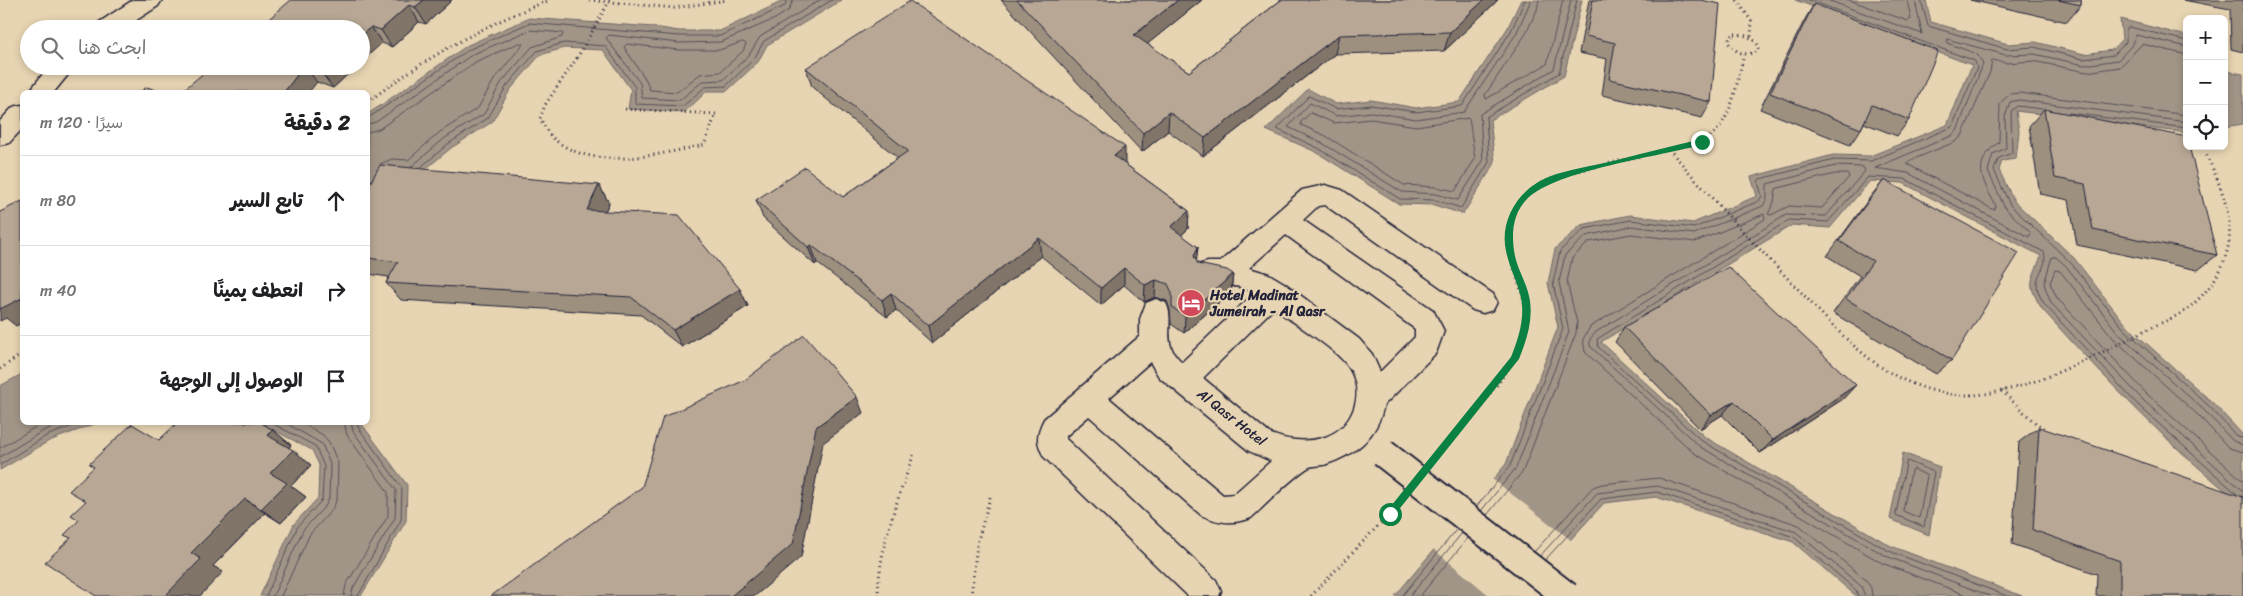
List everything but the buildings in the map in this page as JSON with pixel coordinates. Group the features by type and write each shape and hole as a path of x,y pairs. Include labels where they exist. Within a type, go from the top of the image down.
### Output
{"lane":[{"path":"120,20 150,0"},
{"path":"43,90 55,75"},
{"path":"0,136 20,116"},
{"path":"1371,399 1426,345 1430,337 1430,327 1423,318 1285,220 1311,197 1325,195 1333,197 1484,302"},
{"name":"Al Qasr Hotel","path":"1156,311 1152,326 1159,356 1170,368 1259,442 1279,451 1301,454 1322,452 1341,444 1357,432 1367,416 1371,399 1369,381 1362,363 1349,348 1274,291 1251,279 1217,273 1285,220"},
{"path":"1183,379 1274,291"},
{"path":"1154,341 1054,428 1050,435 1051,442 1055,448 1206,591"},
{"path":"1089,398 1212,505 1221,509 1240,508 1301,454"},
{"path":"1357,432 1567,596"}],"path":[{"path":"370,100 417,65 451,44 487,26 550,0"},
{"path":"589,0 674,8 728,0"},
{"path":"610,0 577,58 545,105 540,119 546,132 574,152 628,158 704,145 716,114 623,109"},
{"path":"1737,0 1753,23 1754,30 1750,37"},
{"path":"1743,34 1750,37 1757,42 1759,47 1757,52 1744,54 1731,47 1728,42 1730,37 1743,34"},
{"path":"1434,460 1514,359 1523,338 1526,315 1525,296 1512,260 1508,242 1510,224 1516,209 1525,196 1552,179 1702,142 1722,128 1744,54"},
{"path":"1669,149 1706,192 1786,277 1849,342 1875,364 1906,381 1948,393 1972,396 2002,391 2080,363 2188,309 2213,284 2227,254 2229,220 2220,185 2206,154"},
{"path":"0,369 20,355"},
{"path":"2002,391 2033,421 2049,432"},
{"path":"878,596 877,578 883,548 914,453"},
{"path":"971,596 972,563 979,528 991,494"},
{"path":"1312,596 1403,498"}],"water":[{"path":"785,0 842,0 767,45 758,62 727,91 707,91 685,112 628,109 631,90 603,50 564,48 540,55 510,90 492,122 451,148 370,215 370,113 468,45 529,18 654,27 679,31 720,31"},
{"path":"1521,0 1582,0 1564,76 1490,120 1495,163 1463,214 1434,205 1399,204 1316,152 1266,130 1308,89 1336,104 1371,100 1416,108 1459,102 1507,29"},
{"path":"1795,0 1922,0 1926,1 1931,22 2008,44 2035,42 2084,54 2112,50 2122,39 2120,19 2183,35 2183,132 2016,111 2019,131 2016,159 2002,161 1999,170 2014,201 2074,258 2127,326 2213,403 2243,435 2243,505 2163,436 2042,309 2032,287 2033,278 2041,256 1903,183 1870,181 1830,228 1792,225 1601,342 1705,437 1891,546 2022,596 1856,596 1793,542 1656,497 1604,503 1519,596 1395,596 1506,464 1558,327 1548,283 1555,249 1581,225 1630,215 1693,223 1757,196 1751,177 1833,155 1870,156 1947,125 1972,65"},
{"path":"2228,71 2243,74 2243,124 2228,126"},
{"path":"20,375 20,425 92,425 49,441 0,470 0,386"},
{"path":"264,425 362,425 407,485 406,521 361,596 260,596 294,524 318,498 319,465 312,450"},
{"path":"1903,453 1940,467 1929,535 1890,519"}],"pier":[{"path":"1491,478 1572,541 1522,596 1490,596 1432,548"}],"place":[{"name":"Hotel Madinat Jumeirah - Al Qasr","path":"1191,303"}],"route":[{"path":"1390,514 1514,359 1523,338 1526,315 1525,296 1512,260 1508,242 1510,224 1516,209 1525,196 1537,186 1568,174 1702,142"}]}
